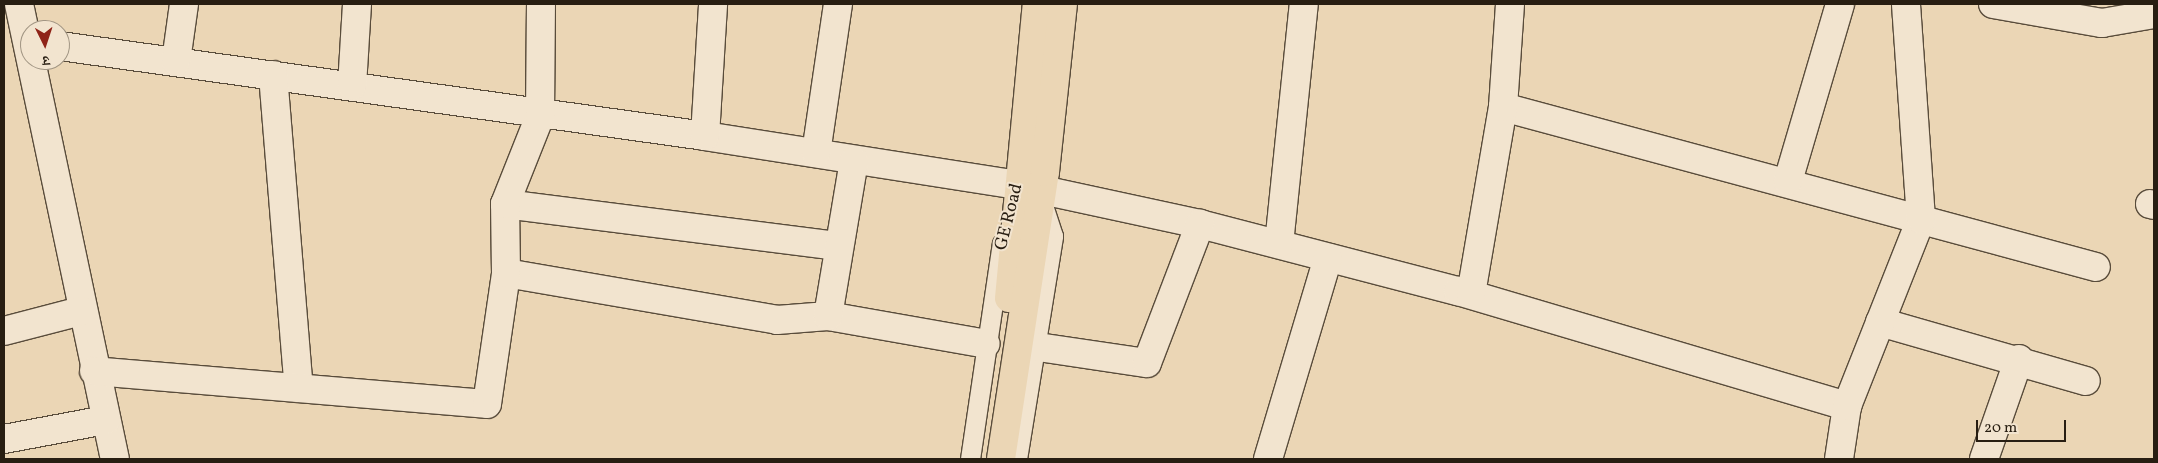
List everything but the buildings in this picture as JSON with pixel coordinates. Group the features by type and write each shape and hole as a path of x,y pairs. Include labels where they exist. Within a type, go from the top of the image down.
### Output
{"main road":[{"name":"GE Road","path":"1034,191 1037,4"},
{"name":"GE Road","path":"1034,191 1063,4"},
{"path":"985,459 1007,315 1034,191"},
{"path":"1001,459 1034,191"}],"street":[{"path":"19,4 19,44 115,459"},
{"path":"176,61 184,4"},
{"path":"352,86 357,4"},
{"path":"94,371 487,404 506,273 505,204 540,116 541,4"},
{"path":"705,136 713,4"},
{"path":"816,153 838,4"},
{"path":"1279,244 1304,4"},
{"path":"1471,294 1503,107 1510,4"},
{"path":"1788,181 1840,4"},
{"path":"1839,459 1847,406 1922,219 1906,4"},
{"path":"1993,4 2102,23 2154,14"},
{"path":"70,47 352,86 540,116 705,136 816,153 1034,191 1200,224 1471,294 1847,406"},
{"path":"273,75 299,388"},
{"path":"1503,107 1788,181 2096,267"},
{"path":"828,316 838,246 854,161"},
{"path":"505,204 838,246"},
{"path":"1038,347 1147,363 1200,224"},
{"path":"1268,459 1328,258"},
{"path":"506,273 777,320 828,316 986,344"},
{"path":"4,331 81,311"},
{"path":"1880,322 2019,359 2086,381"},
{"path":"1984,459 2019,359"},
{"path":"4,439 106,420"},
{"path":"4,452 5,459"}],"lane":[{"name":"GE Road","path":"970,459 1006,215 1034,191 1053,236 1038,347 1017,459"}]}
